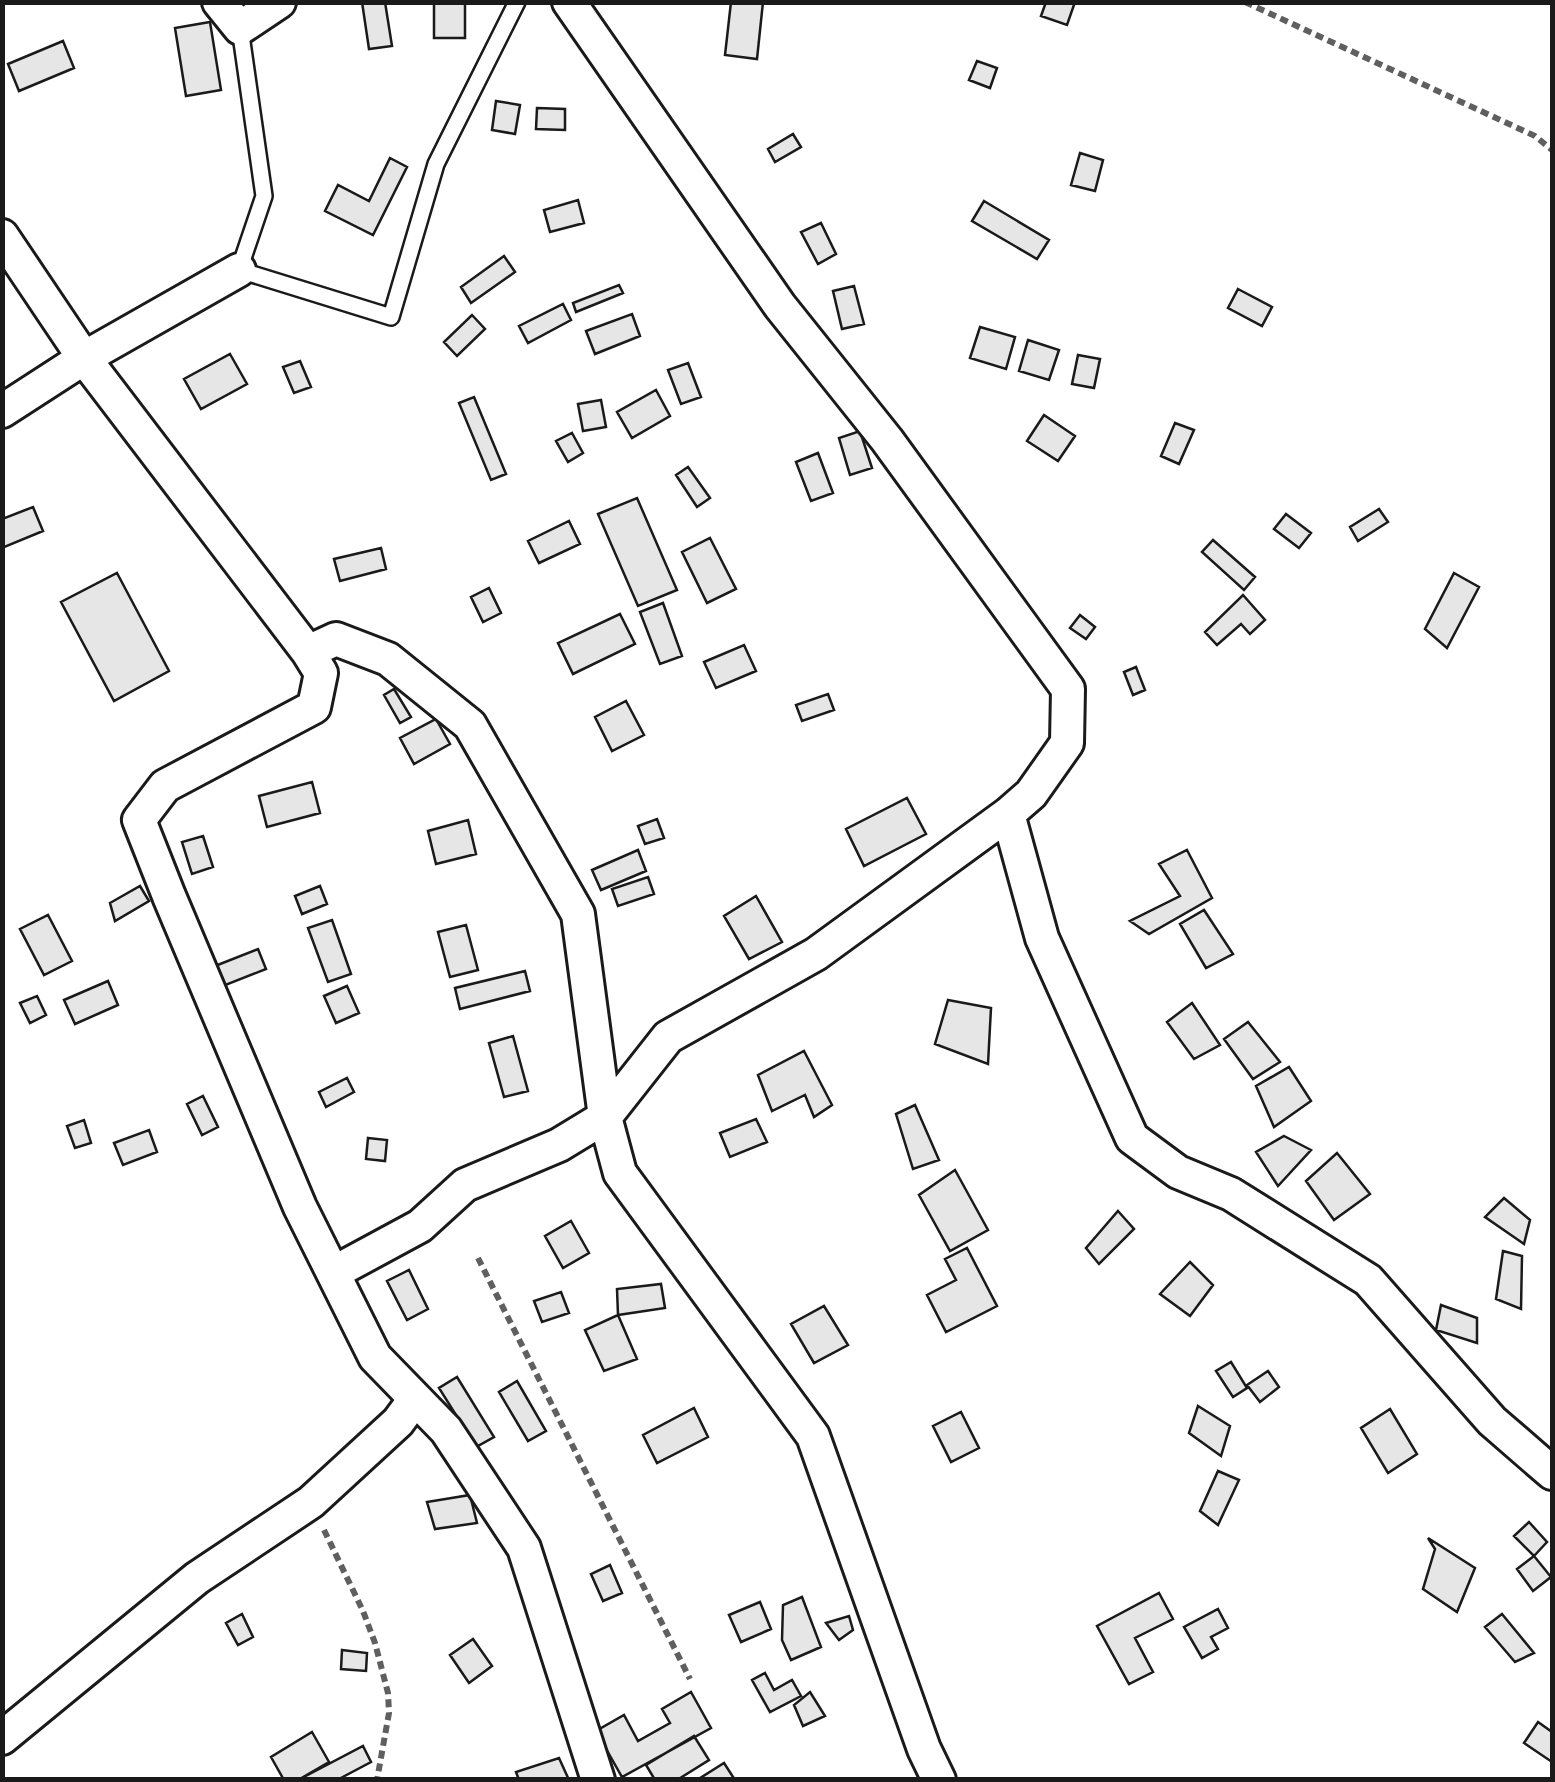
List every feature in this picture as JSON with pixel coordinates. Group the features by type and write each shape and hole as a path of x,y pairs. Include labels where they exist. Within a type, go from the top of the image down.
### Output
{"street":[{"path":"220,2 240,28 279,2"},
{"path":"332,1273 420,1226 465,1185 559,1145 604,1118 668,1037 816,954 1008,814 1032,794 1067,743 1068,689 887,440 780,306 570,2"},
{"path":"2,236 84,358 320,673 314,706 165,786 139,820 300,1207 375,1358 446,1430 524,1548 598,1780"},
{"path":"2,411 84,358 238,270"},
{"path":"308,652 336,639 388,659 470,725 578,914 604,1118 620,1173 814,1436 924,1749 939,1780"},
{"path":"1008,814 1042,938 1132,1138 1178,1172 1231,1194 1368,1280 1492,1421 1552,1474"},
{"path":"2,1738 196,1578 311,1502 398,1422 415,1398"}],"lane":[{"path":"240,28 264,196 238,270 390,317 436,164 517,2"}],"path":[{"path":"1245,2 1536,136 1552,150"},
{"path":"478,1258 690,1678"},
{"path":"311,1502 376,1643 388,1692 390,1713 377,1780"}],"building":[{"path":"362,2 385,2 392,46 369,49"},
{"path":"434,2 465,2 465,38 434,38"},
{"path":"731,2 763,2 757,59 725,55"},
{"path":"1046,2 1075,2 1067,25 1041,16"},
{"path":"210,22 221,90 186,96 175,28"},
{"path":"63,41 74,68 19,91 8,64"},
{"path":"977,61 997,68 990,88 969,80"},
{"path":"496,101 520,105 515,134 492,130"},
{"path":"537,108 565,109 565,130 536,129"},
{"path":"793,134 801,147 775,162 768,149"},
{"path":"1080,153 1103,160 1095,191 1071,185"},
{"path":"390,158 407,167 373,235 325,211 338,185 369,201"},
{"path":"578,200 584,223 550,232 544,210"},
{"path":"984,201 1049,240 1037,259 972,221"},
{"path":"821,223 836,254 818,264 801,232"},
{"path":"504,256 515,272 471,303 461,287"},
{"path":"619,285 623,293 576,312 573,303"},
{"path":"854,286 864,324 842,329 833,291"},
{"path":"1238,289 1272,307 1262,326 1228,308"},
{"path":"563,304 571,320 528,343 519,326"},
{"path":"632,314 640,336 595,354 586,331"},
{"path":"472,315 485,329 457,356 444,342"},
{"path":"980,327 1015,337 1006,369 970,358"},
{"path":"1028,340 1059,350 1049,380 1019,371"},
{"path":"230,354 247,384 201,409 184,379"},
{"path":"1078,355 1100,359 1094,388 1072,384"},
{"path":"300,361 311,387 294,393 283,367"},
{"path":"688,363 701,397 681,404 668,370"},
{"path":"656,390 670,416 632,438 617,412"},
{"path":"474,397 506,474 491,480 459,403"},
{"path":"601,400 606,427 583,431 578,404"},
{"path":"1044,415 1075,436 1058,461 1027,441"},
{"path":"1175,423 1194,430 1179,464 1161,456"},
{"path":"860,431 872,468 850,475 839,438"},
{"path":"572,433 583,453 568,462 556,441"},
{"path":"818,453 833,493 811,501 796,462"},
{"path":"688,467 710,498 697,507 676,475"},
{"path":"637,498 677,590 638,606 598,514"},
{"path":"33,507 43,531 2,548 2,519"},
{"path":"1379,509 1388,522 1358,541 1350,527"},
{"path":"1286,514 1311,533 1299,548 1274,529"},
{"path":"569,521 580,544 539,563 528,541"},
{"path":"710,538 736,589 707,603 682,552"},
{"path":"1213,540 1255,577 1244,590 1202,552"},
{"path":"381,548 386,569 340,581 334,559"},
{"path":"117,573 169,671 114,701 61,602"},
{"path":"1454,573 1479,587 1447,648 1425,629"},
{"path":"489,588 501,613 483,622 471,597"},
{"path":"1243,595 1265,620 1250,634 1241,624 1217,645 1205,632"},
{"path":"663,603 682,656 660,664 640,612"},
{"path":"620,614 635,644 573,674 558,643"},
{"path":"1080,615 1095,627 1086,639 1070,628"},
{"path":"744,645 756,671 716,688 704,662"},
{"path":"1136,667 1145,690 1133,695 1124,672"},
{"path":"394,689 411,717 400,723 384,695"},
{"path":"828,694 834,710 802,721 796,705"},
{"path":"626,701 644,735 612,751 595,717"},
{"path":"436,719 450,744 414,764 400,738"},
{"path":"312,782 320,813 267,827 259,796"},
{"path":"907,798 926,834 864,866 846,829"},
{"path":"657,819 664,838 645,844 638,826"},
{"path":"468,820 476,854 436,864 428,831"},
{"path":"203,836 213,867 192,874 182,842"},
{"path":"638,850 646,871 601,890 592,870"},
{"path":"1187,850 1212,898 1149,934 1130,921 1180,896 1159,864"},
{"path":"648,877 654,894 618,906 612,889"},
{"path":"140,886 149,901 115,921 110,903"},
{"path":"320,886 327,904 302,914 295,896"},
{"path":"756,896 782,942 749,959 724,916"},
{"path":"1204,910 1233,954 1206,968 1180,924"},
{"path":"48,915 72,961 44,975 20,929"},
{"path":"332,920 351,974 328,982 308,928"},
{"path":"466,925 478,970 450,977 438,932"},
{"path":"258,949 266,969 223,986 215,966"},
{"path":"525,971 530,991 460,1009 455,988"},
{"path":"108,981 118,1005 75,1024 64,1000"},
{"path":"347,986 359,1013 336,1023 324,996"},
{"path":"37,996 46,1015 30,1023 20,1003"},
{"path":"948,1000 991,1008 988,1064 935,1044"},
{"path":"1192,1003 1220,1045 1194,1059 1167,1022"},
{"path":"1248,1022 1280,1062 1253,1079 1224,1039"},
{"path":"513,1036 528,1091 504,1097 489,1043"},
{"path":"804,1051 832,1105 814,1117 805,1095 772,1111 758,1075"},
{"path":"1289,1067 1311,1101 1274,1127 1256,1086"},
{"path":"347,1078 354,1092 326,1107 319,1092"},
{"path":"203,1096 218,1127 202,1135 187,1104"},
{"path":"915,1105 939,1160 913,1169 896,1114"},
{"path":"756,1119 767,1142 730,1157 720,1133"},
{"path":"84,1120 91,1143 75,1148 67,1126"},
{"path":"149,1130 157,1152 123,1165 114,1143"},
{"path":"1284,1136 1311,1150 1278,1186 1256,1152"},
{"path":"368,1138 387,1140 385,1161 366,1159"},
{"path":"1337,1153 1370,1194 1334,1220 1306,1181"},
{"path":"955,1170 988,1230 950,1251 919,1195"},
{"path":"1504,1198 1530,1220 1524,1244 1485,1217"},
{"path":"1118,1211 1134,1229 1099,1264 1086,1248"},
{"path":"571,1221 589,1253 563,1268 545,1236"},
{"path":"967,1248 997,1306 946,1332 927,1295 956,1280 945,1259"},
{"path":"1503,1251 1522,1256 1521,1309 1496,1299"},
{"path":"1190,1262 1213,1285 1190,1316 1160,1294"},
{"path":"409,1270 428,1309 407,1320 387,1281"},
{"path":"661,1284 665,1308 618,1315 617,1289"},
{"path":"561,1292 569,1313 542,1322 534,1301"},
{"path":"1441,1305 1477,1318 1477,1343 1436,1330"},
{"path":"824,1306 848,1345 814,1363 791,1324"},
{"path":"618,1315 637,1359 604,1371 585,1330"},
{"path":"1231,1362 1247,1388 1233,1397 1216,1371"},
{"path":"1268,1371 1279,1387 1260,1402 1247,1385"},
{"path":"457,1377 494,1437 476,1447 439,1388"},
{"path":"517,1381 546,1431 528,1441 499,1392"},
{"path":"1198,1406 1230,1426 1221,1456 1189,1433"},
{"path":"694,1408 708,1437 657,1463 643,1435"},
{"path":"1390,1409 1417,1454 1388,1473 1361,1428"},
{"path":"961,1412 979,1448 951,1462 933,1426"},
{"path":"1218,1471 1239,1480 1218,1525 1200,1511"},
{"path":"470,1495 477,1523 435,1529 427,1502"},
{"path":"1529,1522 1547,1542 1534,1556 1514,1536"},
{"path":"1428,1538 1475,1568 1457,1612 1423,1589 1435,1549"},
{"path":"1534,1556 1551,1577 1533,1591 1517,1569"},
{"path":"610,1565 622,1593 603,1601 591,1574"},
{"path":"1159,1593 1173,1619 1135,1638 1153,1672 1129,1684 1097,1626"},
{"path":"802,1597 821,1647 791,1660 782,1640 783,1605"},
{"path":"760,1602 771,1629 741,1642 729,1615"},
{"path":"1218,1609 1228,1628 1211,1637 1218,1649 1202,1658 1184,1627"},
{"path":"242,1614 253,1637 238,1645 226,1623"},
{"path":"1502,1614 1534,1653 1515,1662 1485,1627"},
{"path":"849,1616 853,1630 839,1640 826,1623"},
{"path":"473,1639 492,1666 469,1683 450,1655"},
{"path":"342,1650 367,1653 366,1671 341,1669"},
{"path":"765,1673 774,1690 792,1680 801,1696 770,1712 752,1680"},
{"path":"691,1692 711,1728 622,1777 596,1731 624,1715 638,1741 670,1723 662,1709"},
{"path":"810,1692 825,1716 803,1726 794,1705"},
{"path":"1538,1722 1552,1732 1552,1762 1524,1743"},
{"path":"312,1732 329,1762 298,1780 284,1780 271,1757"},
{"path":"694,1736 709,1760 677,1780 655,1780 646,1765"},
{"path":"363,1746 371,1762 337,1780 298,1780"},
{"path":"559,1758 569,1780 519,1780 516,1772"},
{"path":"724,1763 735,1780 697,1780"}]}
